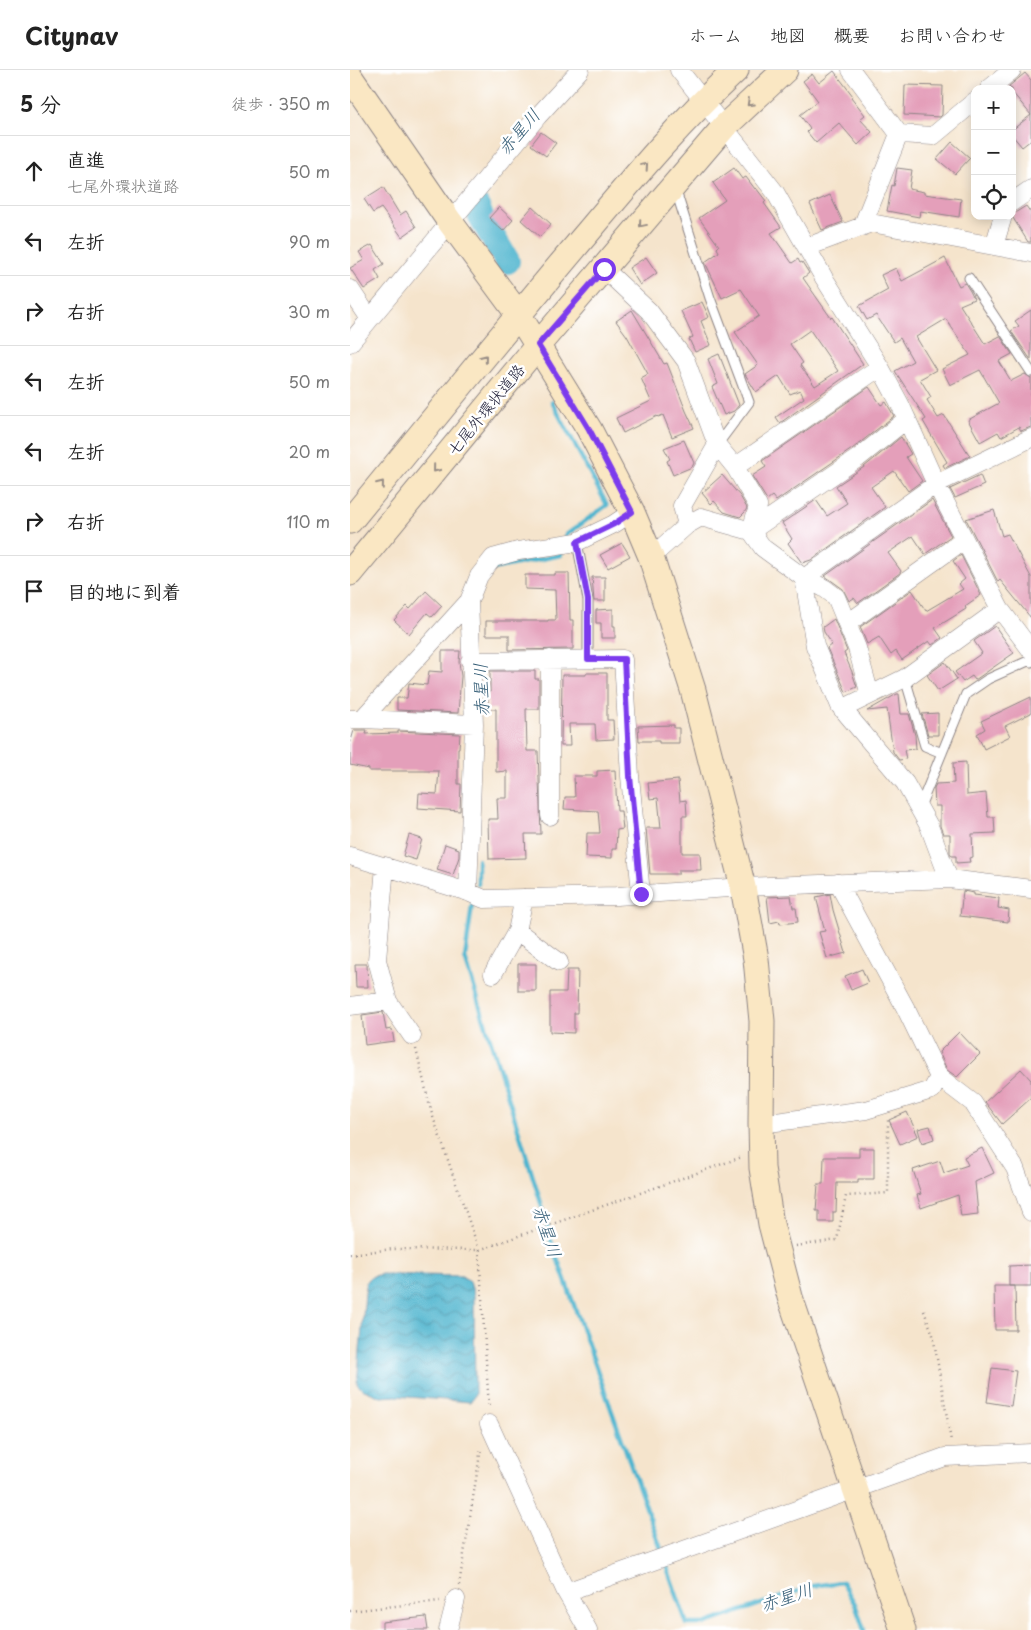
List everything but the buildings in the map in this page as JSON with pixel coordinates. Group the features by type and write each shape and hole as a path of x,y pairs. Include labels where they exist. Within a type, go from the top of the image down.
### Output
{"street":[{"path":"350,342 538,116 580,70"},
{"path":"679,70 775,192 806,247 880,367 907,419 936,484 1000,609 1031,650"},
{"name":"七尾外環状道路","path":"350,521 518,314 622,192 702,101 736,70"},
{"name":"七尾外環状道路","path":"350,573 538,345 724,127 786,70"},
{"path":"851,70 899,134 933,136 971,104"},
{"path":"994,85 1012,70"},
{"path":"350,77 538,345 589,429 632,512 651,557 693,690 743,887 756,959 762,1021 762,1168 771,1224 790,1297 903,1630"},
{"path":"862,227 899,134"},
{"path":"1016,199 1031,189"},
{"path":"994,246 1002,220"},
{"path":"806,247 871,223 1031,253"},
{"path":"604,269 649,311 686,361 716,445 735,467 758,506 750,531"},
{"path":"350,290 370,318"},
{"path":"735,467 880,367"},
{"path":"750,531 858,458 907,419"},
{"path":"804,578 936,484 1031,438"},
{"path":"687,525 682,506 716,445"},
{"path":"356,719 469,601 479,576 493,558 518,551 577,542 614,524 632,512"},
{"path":"651,557 687,525 701,517 750,531 763,548 804,578 824,588 836,597 858,648 870,695"},
{"path":"848,623 964,540"},
{"path":"804,578 815,646 842,709 905,783 928,826 949,880"},
{"path":"468,892 474,724 469,601"},
{"path":"842,709 906,678 1000,609"},
{"path":"550,659 550,816"},
{"path":"470,661 624,659 630,776 641,894"},
{"path":"356,719 474,724"},
{"path":"350,856 468,892 484,899 641,894 838,883 949,880 1031,889"},
{"path":"385,866 377,960 388,1001 412,1036"},
{"path":"838,883 906,1009 939,1077 973,1103 1015,1168 1031,1212"},
{"path":"493,974 517,931 524,898"},
{"path":"517,931 559,962"},
{"path":"350,1006 388,1001"},
{"path":"761,1124 866,1110 932,1090 939,1077"},
{"path":"489,1424 566,1592 588,1630"},
{"path":"566,1592 945,1457 1031,1453"},
{"path":"448,1630 456,1599"}],"lane":[{"path":"675,186 710,298 748,402 716,445"},
{"path":"969,278 1031,372"},
{"path":"577,542 588,600 588,659"},
{"path":"919,809 966,694 988,679 1028,661 1031,662"},
{"path":"906,678 925,746 942,753"}],"path":[{"path":"350,1611 456,1599 482,1442 489,1424 490,1397 479,1250 431,1112 412,1036"},
{"path":"777,1249 837,1240 846,1196 888,1193 888,1103"},
{"path":"350,1254 393,1250 479,1250 762,1150"},
{"path":"924,1311 933,1336 954,1456"}],"water":[{"path":"382,1274 462,1276 470,1282 474,1295 475,1395 470,1402 396,1396 381,1397 362,1389 357,1384 366,1282 373,1276"}],"waterway":[{"name":"赤星川","path":"477,207 507,261"},
{"name":"赤星川","path":"552,402 607,505 566,535"},
{"name":"赤星川","path":"492,569 561,555"},
{"name":"赤星川","path":"478,860 478,884"},
{"name":"赤星川","path":"472,905 465,958 545,1216 549,1235 661,1549"},
{"name":"赤星川","path":"665,1562 687,1624 704,1624 812,1586 842,1582 855,1604 864,1630"}],"route":[{"path":"604,269 538,345 589,429 632,512 614,524 577,542 588,600 588,659 624,659 630,776 641,894"}]}
